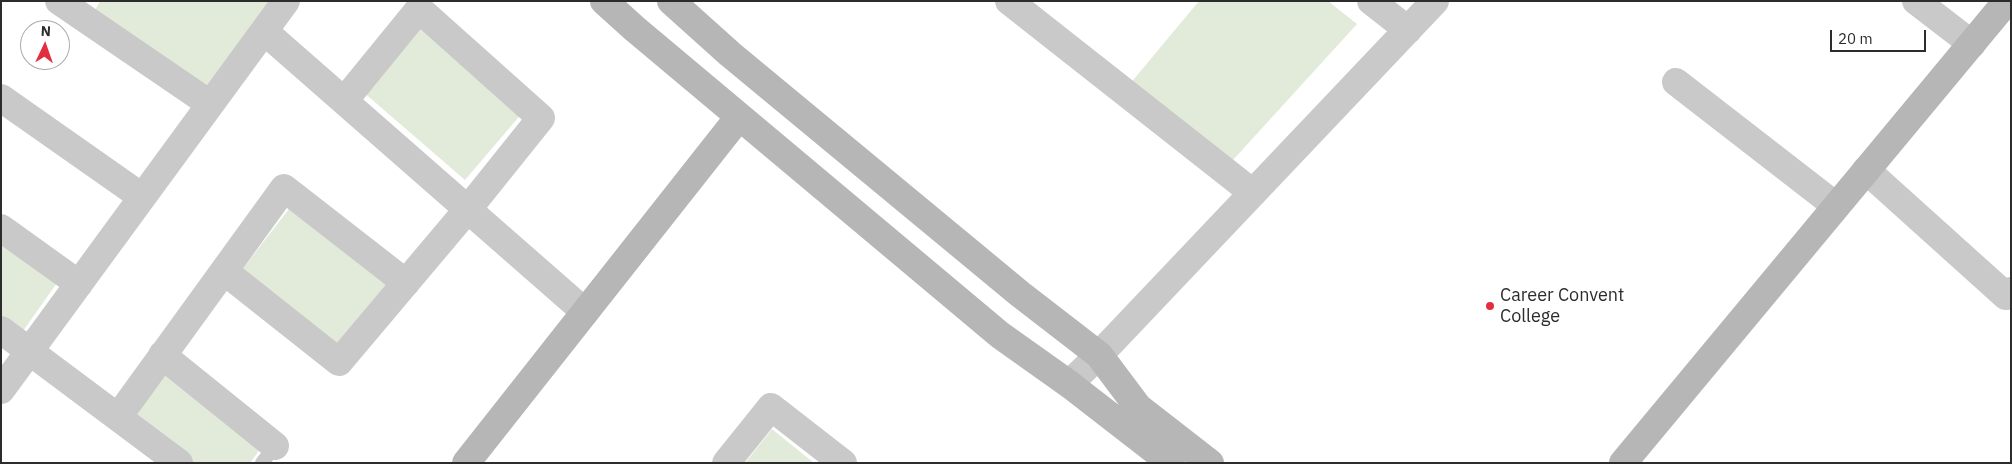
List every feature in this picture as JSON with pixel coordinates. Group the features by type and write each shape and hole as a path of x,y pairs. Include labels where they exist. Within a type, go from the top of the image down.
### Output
{"street":[{"path":"1,390 286,1"},
{"path":"604,1 739,117 1000,335 1069,384 1170,463"},
{"path":"671,1 730,54 982,262 1099,355 1138,407 1210,463"},
{"path":"1009,1 1253,193"},
{"path":"1372,1 1408,30"},
{"path":"1069,384 1099,355 1435,1"},
{"path":"1916,1 1972,44"},
{"path":"1623,463 2007,1"},
{"path":"74,5 210,104"},
{"path":"224,271 340,362 468,210 541,118 419,9 344,101"},
{"path":"264,31 585,312"},
{"path":"1676,82 1836,206"},
{"path":"1,98 142,197"},
{"path":"466,463 739,117"},
{"path":"1866,170 2006,296 2011,291"},
{"path":"118,417 284,188 406,283"},
{"path":"1,228 79,284"},
{"path":"1,330 179,463"},
{"path":"162,355 268,454"},
{"path":"726,463 771,407 843,463"}],"green space":[{"path":"100,1 269,1 209,88 95,10"},
{"path":"1199,1 1328,1 1357,24 1233,160 1129,85"},
{"path":"420,24 523,112 465,180 362,91"},
{"path":"289,209 387,284 338,347 240,272"},
{"path":"1,241 59,280 23,331 1,316"},
{"path":"165,372 263,445 250,463 191,463 131,417"},
{"path":"772,429 814,463 745,463"}],"place":[{"name":"Career Convent College","path":"1490,306"}]}
